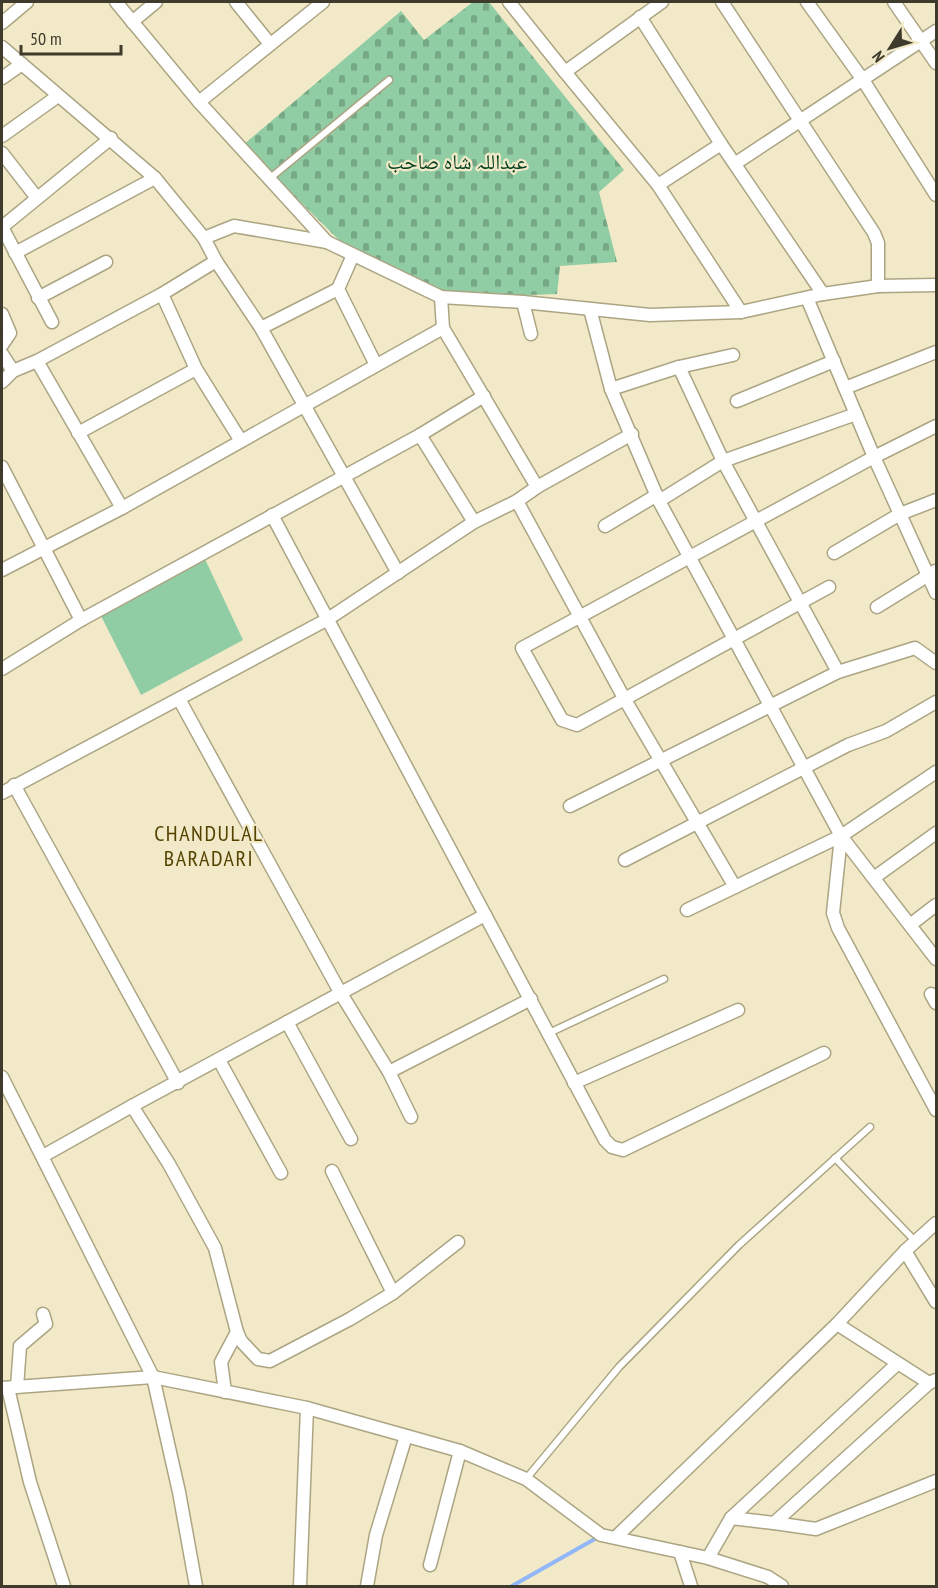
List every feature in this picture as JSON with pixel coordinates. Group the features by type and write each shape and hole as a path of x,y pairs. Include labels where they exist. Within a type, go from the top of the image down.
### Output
{"street":[{"path":"2,23 27,2"},
{"path":"116,2 199,102 327,242"},
{"path":"132,22 156,2"},
{"path":"236,2 270,44"},
{"path":"199,102 323,2"},
{"path":"511,2 658,185 741,312"},
{"path":"565,72 662,2"},
{"path":"722,2 874,233 878,243 878,286"},
{"path":"807,2 863,80 936,195"},
{"path":"894,2 936,63"},
{"path":"640,17 721,144 823,294"},
{"path":"736,163 936,31"},
{"path":"2,47 111,138 154,178 204,238 216,261 261,328 398,573"},
{"path":"2,78 22,64"},
{"path":"2,136 58,96"},
{"path":"52,322 2,227 111,138"},
{"path":"658,185 721,144"},
{"path":"2,153 37,198"},
{"path":"15,254 154,178"},
{"path":"204,238 234,226 327,242 441,297 523,302 650,315 741,312 823,294 878,286 936,285"},
{"path":"261,328 338,289 352,255"},
{"path":"2,382 14,371 162,294 216,261"},
{"path":"38,298 106,262"},
{"path":"338,289 376,365"},
{"path":"162,294 196,369 241,441"},
{"path":"441,297 443,328 537,487"},
{"path":"807,298 900,514 933,572 936,593"},
{"path":"523,302 531,334"},
{"path":"590,309 611,389 658,498 689,558 736,640 841,836 875,877 936,959"},
{"path":"2,314 10,333 2,345"},
{"path":"2,570 122,508 443,328"},
{"path":"845,388 936,352"},
{"path":"2,354 14,371"},
{"path":"611,389 679,367 733,355"},
{"path":"37,361 122,508"},
{"path":"737,401 834,361"},
{"path":"679,367 723,461 838,672"},
{"path":"78,433 196,369"},
{"path":"2,669 81,620 420,435 484,396"},
{"path":"605,526 723,461 856,414"},
{"path":"829,587 736,640 577,725 562,720 522,648 874,457 936,426"},
{"path":"2,793 328,619 474,522 517,501 537,487 632,434"},
{"path":"420,435 474,522"},
{"path":"2,467 81,620"},
{"path":"834,553 900,514 936,500"},
{"path":"517,501 578,617 696,825 735,887"},
{"path":"272,515 531,999 598,1131 612,1147 623,1150 824,1053"},
{"path":"877,607 933,572"},
{"path":"570,806 838,672 915,648 936,663"},
{"path":"179,699 340,992 389,1072 411,1117"},
{"path":"625,860 849,745 886,731 936,702"},
{"path":"687,910 841,836 936,772"},
{"path":"14,785 178,1083"},
{"path":"875,877 936,833"},
{"path":"841,836 833,913 838,928 936,1110"},
{"path":"910,925 936,905"},
{"path":"43,1156 340,992 485,915"},
{"path":"389,1072 531,999"},
{"path":"574,1083 738,1010"},
{"path":"287,1022 351,1139"},
{"path":"219,1060 282,1173"},
{"path":"2,1077 153,1377 179,1492 196,1587"},
{"path":"132,1106 169,1164 215,1248 237,1332 252,1355 258,1359 270,1361 393,1293 458,1242"},
{"path":"332,1171 393,1293"},
{"path":"616,1537 837,1324 904,1251 936,1223"},
{"path":"904,1251 936,1302"},
{"path":"43,1314 46,1324 20,1346 9,1388 30,1482 64,1587"},
{"path":"774,1523 933,1382 897,1364 837,1324"},
{"path":"225,1392 221,1362 237,1332"},
{"path":"708,1558 731,1518 897,1364"},
{"path":"9,1388 153,1377 307,1408 460,1452 526,1479 602,1535 708,1558 768,1577 783,1587"},
{"path":"300,1587 307,1408"},
{"path":"367,1587 376,1535 406,1436"},
{"path":"430,1565 460,1452"},
{"path":"731,1518 816,1529 936,1481"},
{"path":"680,1552 691,1587"}],"lane":[{"path":"269,179 389,80"},
{"path":"549,1034 664,979"},
{"path":"526,1479 619,1367 740,1245 870,1127"},
{"path":"835,1158 915,1241"}],"green space":[{"name":"عبداللہ شاہ صاحب","path":"473,2 489,2 624,170 599,192 617,262 560,266 557,294 473,297 441,294 343,244 243,145 401,11 424,40"},
{"path":"204,557 243,640 141,695 98,610"}],"waterway":[{"path":"512,1586 600,1536"}],"district":[{"name":"CHANDULAL BARADARI","path":"209,846"}]}
